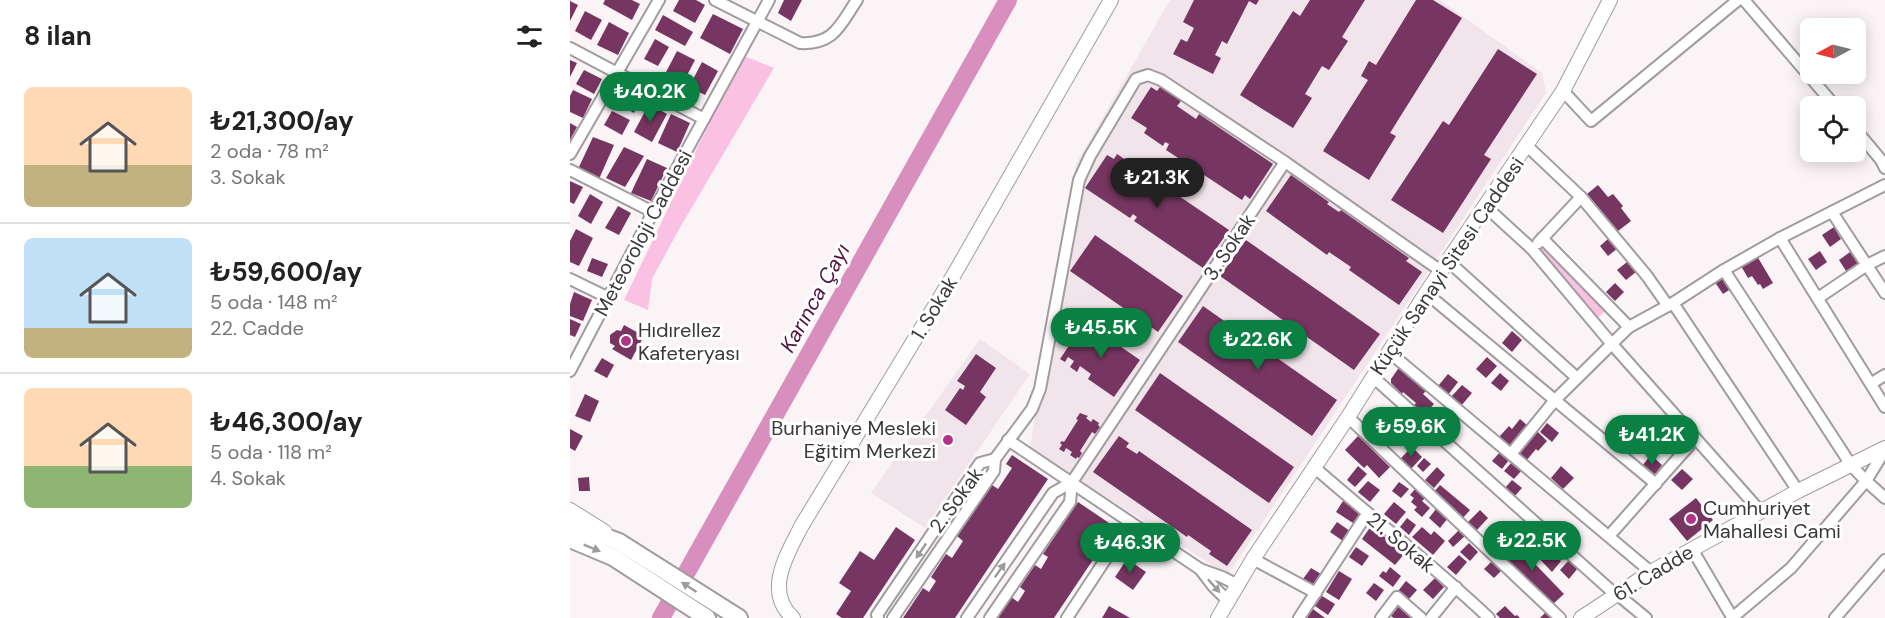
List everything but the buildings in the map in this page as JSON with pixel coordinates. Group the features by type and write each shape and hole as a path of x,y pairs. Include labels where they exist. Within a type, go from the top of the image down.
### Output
{"main road":[{"path":"570,524 739,618"},
{"path":"570,539 616,549 707,618"}],"street":[{"path":"570,154 659,0"},
{"path":"715,0 800,43 811,44 823,41 834,33 856,0"},
{"name":"Meteoroloji Caddesi","path":"570,371 653,212 769,0"},
{"name":"1. Sokak","path":"793,618 788,614 780,598 781,566 797,535 952,278 1111,0"},
{"name":"Küçük Sanayi Sitesi Caddesi","path":"1218,618 1253,559 1348,417 1426,293 1563,91 1610,0"},
{"path":"1563,91 1591,121 1738,0"},
{"path":"1744,0 1826,96"},
{"path":"570,48 704,118"},
{"path":"995,459 1032,409 1041,389 1079,180 1090,156 1136,79 1148,75 1161,80 1444,266 1577,378"},
{"path":"1866,142 1885,168"},
{"path":"1526,146 1581,197 1670,304 1798,491"},
{"name":"3. Sokak","path":"967,618 1053,493 1072,482 1285,162"},
{"path":"570,170 653,212"},
{"path":"1511,454 1555,400 1629,327 1780,238 1885,185"},
{"path":"1532,249 1581,197"},
{"path":"1485,206 1532,249 1611,343 1761,512"},
{"path":"1832,212 1885,293"},
{"path":"1542,238 1629,327"},
{"path":"1780,238 1885,407"},
{"path":"1818,298 1867,265 1885,256"},
{"path":"1724,270 1851,465 1885,498"},
{"path":"570,279 609,298"},
{"path":"1426,293 1656,484"},
{"path":"1389,352 1651,572"},
{"path":"1872,383 1885,375"},
{"path":"1373,377 1616,595 1646,618"},
{"path":"1348,417 1560,618"},
{"path":"1609,536 1695,439"},
{"path":"1008,440 1200,569 1238,585"},
{"path":"1692,549 1732,618 1791,568 1866,481 1885,449"},
{"name":"61. Cadde","path":"1581,618 1651,572 1692,549 1798,491 1885,449"},
{"name":"2. Sokak","path":"878,618 877,615 980,463 995,459 994,471 892,618"},
{"name":"21. Sokak","path":"1314,467 1456,587 1489,618"},
{"name":"3. Sokak","path":"990,618 1070,502 1072,482"},
{"path":"570,510 616,549"},
{"path":"1299,618 1367,514"},
{"path":"1067,618 1130,522"},
{"path":"1253,559 1316,593"},
{"path":"1835,618 1885,560"},
{"path":"1200,569 1228,601"},
{"path":"1431,618 1456,587"},
{"path":"1381,618 1397,597 1420,618"}],"shaded area":[{"path":"1170,0 1440,0 1542,73 1546,93 1228,575 1030,448 1076,164"},
{"path":"742,55 774,68 652,279 648,310 624,300"},
{"path":"1541,247 1606,310 1597,319 1538,249"},
{"name":"Burhaniye Mesleki Eğitim Merkezi","path":"980,339 1030,374 925,528 871,493"}],"waterway":[{"name":"Karınca Çayı","path":"661,618 1008,0"}],"place":[{"name":"Hıdırellez Kafeteryası","path":"626,341"},
{"name":"Burhaniye Mesleki Eğitim Merkezi","path":"948,440"},
{"name":"Cumhuriyet Mahallesi Cami","path":"1691,519"}]}
